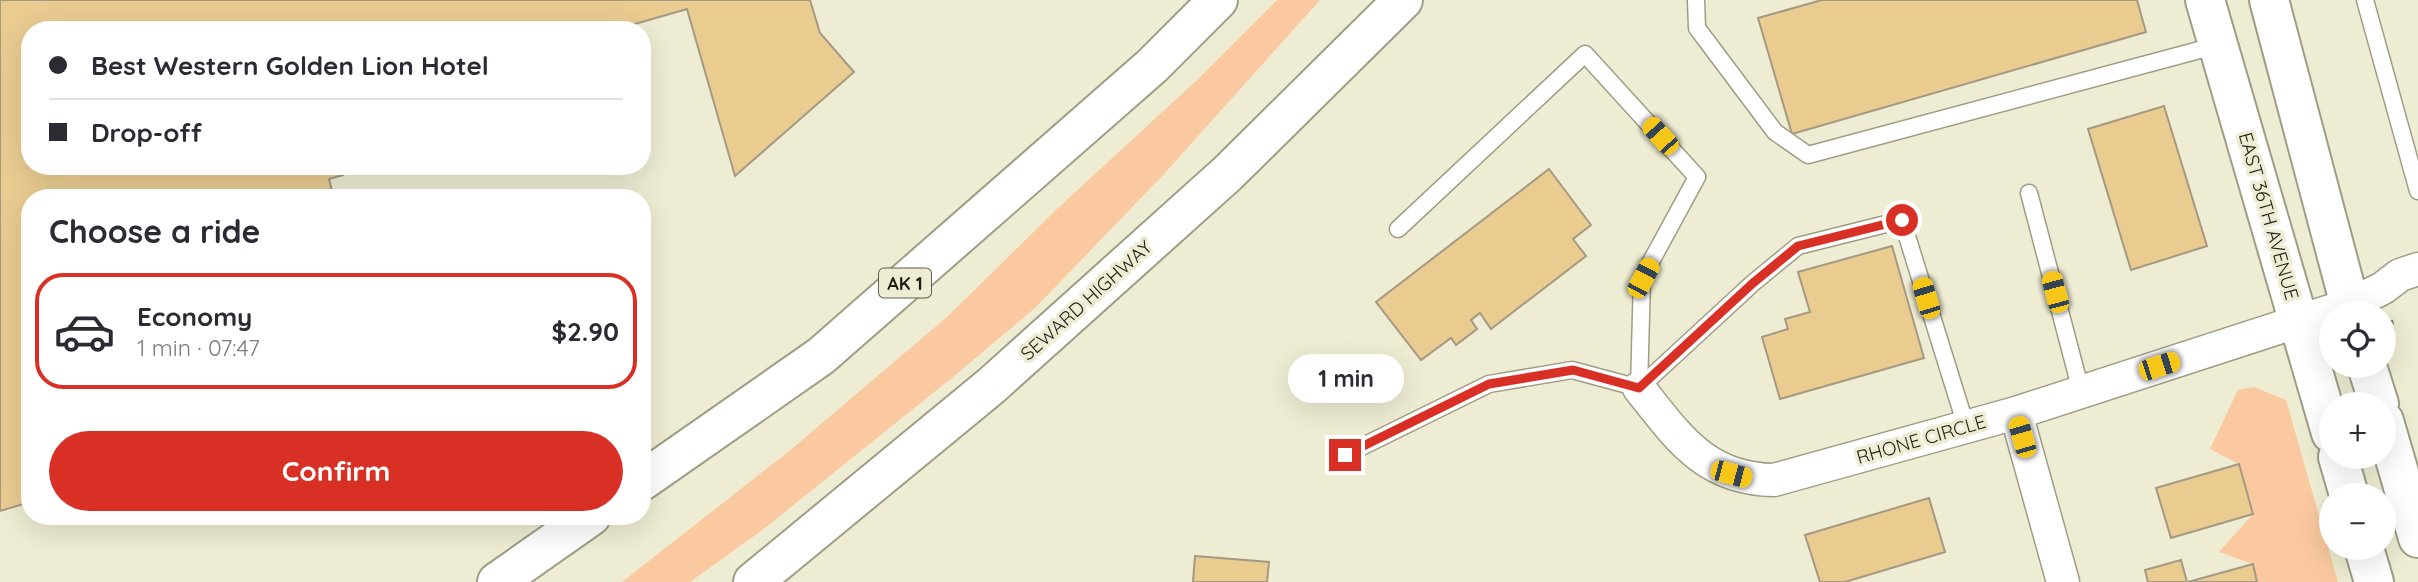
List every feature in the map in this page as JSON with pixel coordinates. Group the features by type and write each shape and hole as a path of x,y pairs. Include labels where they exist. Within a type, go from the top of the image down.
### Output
{"main road":[{"name":"AK 1","path":"651,475 821,356 1152,65 1218,0"},
{"name":"SEWARD HIGHWAY","path":"753,582 1022,358 1228,173 1403,0"},
{"name":"EAST 36TH AVENUE","path":"2205,0 2319,392"},
{"path":"2269,0 2349,301"},
{"path":"2396,462 2418,538"},
{"path":"497,582 579,525"},
{"path":"2368,560 2374,582"}],"street":[{"name":"RHONE CIRCLE","path":"2363,301 2400,275 2418,269"},
{"name":"RHONE CIRCLE","path":"1639,388 1673,430 1700,457 1731,474 1754,480 1774,480 2016,412 2319,316"},
{"path":"2016,412 2063,582"}],"lane":[{"path":"1696,0 1697,28 1775,132 1808,155 2218,45"},
{"path":"2365,0 2418,191"},
{"path":"1398,229 1585,54 1697,177 1643,278 1639,388"},
{"path":"2029,193 2081,391"},
{"path":"1639,388 1753,283 1798,246 1902,220 1966,426"},
{"path":"1345,455 1489,384 1573,370 1639,388"}],"shaded area":[{"path":"1277,0 1320,0 1164,174 1035,308 761,531 690,582 622,582 788,452 947,317 1059,207 1196,81"},
{"path":"2254,387 2286,400 2319,516 2319,560 2332,560 2338,582 2257,582 2253,564 2219,552 2253,514 2239,464 2210,449 2238,390"}],"building":[{"path":"0,0 810,0 820,33 854,72 735,176 687,9 645,21 21,21 21,175 343,175 329,179 332,189 21,189 21,505 0,511"},
{"path":"1822,0 2137,0 2146,32 1792,134 1758,18"},
{"path":"2164,106 2207,246 2131,270 2088,129"},
{"path":"1549,169 1591,225 1573,239 1586,256 1491,329 1480,313 1471,320 1477,329 1456,345 1451,338 1421,360 1376,302"},
{"path":"1892,246 1924,358 1780,399 1762,337 1788,329 1785,319 1810,312 1798,272"},
{"path":"2239,464 2253,514 2171,538 2156,488"},
{"path":"1929,498 1945,552 1845,582 1820,582 1805,535"},
{"path":"1195,556 1269,562 1267,582 1193,582"},
{"path":"2181,560 2187,582 2148,582 2145,570"},
{"path":"2253,564 2257,582 2188,582"}],"route":[{"path":"1345,455 1489,384 1573,370 1639,388 1753,283 1798,246 1902,220"}]}
